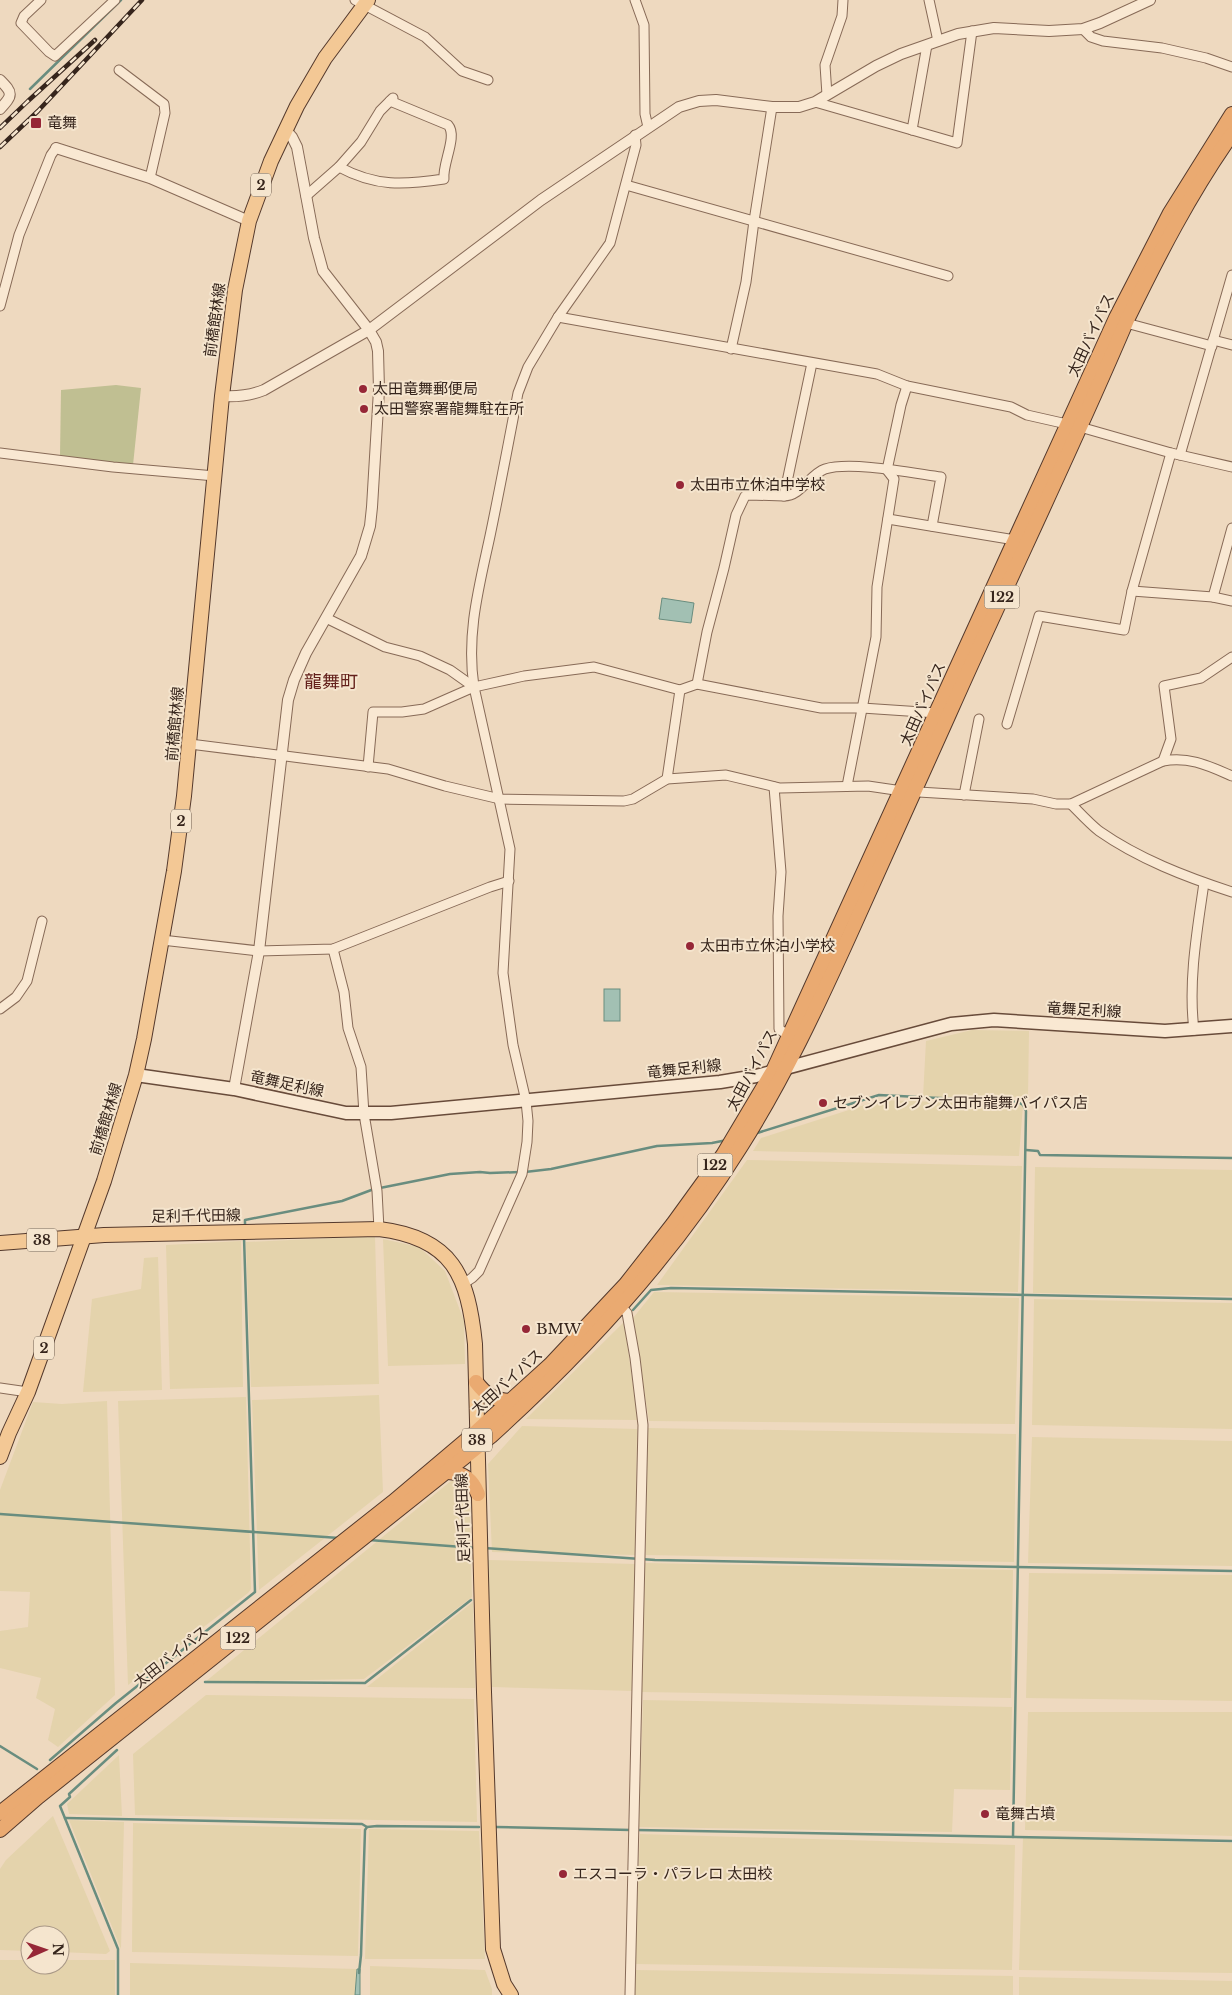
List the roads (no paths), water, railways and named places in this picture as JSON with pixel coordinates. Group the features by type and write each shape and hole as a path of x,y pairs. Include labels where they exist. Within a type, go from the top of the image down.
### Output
{"highway":[{"name":"太田バイパス","path":"0,1830 38,1797 478,1447 520,1410 621,1306 679,1234 739,1150 777,1086 789,1036 953,705 1144,260 1170,213 1232,114"},
{"name":"太田バイパス","path":"0,1813 393,1502 477,1431 550,1365 632,1277 674,1224 780,1069 825,989 909,791 936,713 1015,540 1155,263 1203,178 1231,138"},
{"path":"476,1382 490,1397 496,1400 510,1401"},
{"path":"448,1472 466,1476 478,1494"}],"main road":[{"name":"前橋館林線","path":"0,1458 28,1392 111,1160 136,1075 174,870 190,744 222,396 235,290 250,221 260,187 285,129 309,84 362,2"},
{"name":"竜舞足利線","path":"136,1075 234,1089 329,1110 364,1114 711,1084 780,1069 951,1024 972,1021 994,1020 1165,1031 1232,1026"},
{"name":"足利千代田線","path":"0,1243 84,1236 162,1233 378,1229 419,1237 436,1248 452,1265 463,1284 472,1314 475,1344 493,1949 504,1984 510,1995"}],"street":[{"path":"40,0 24,16 21,23 55,56 114,0"},
{"path":"635,0 644,25 645,114 648,126"},
{"path":"828,95 825,66 842,16 843,0"},
{"path":"929,0 938,41"},
{"path":"222,396 239,397 253,395 369,330 541,200 648,126 679,107 699,101 716,100 772,107 799,107 815,102 884,62 938,41 972,31 994,28 1049,31 1083,29 1150,0"},
{"path":"362,2 425,38 462,71 488,80"},
{"path":"1083,29 1091,37 1162,48 1206,58 1232,67"},
{"path":"815,102 957,143 972,31"},
{"path":"912,130 928,45"},
{"path":"118,70 164,104 165,113 150,178"},
{"path":"0,80 9,89 10,94 9,100 0,108"},
{"path":"306,196 339,167 361,142 380,111 392,99 448,125 452,132 444,179 398,184 369,180 339,167"},
{"path":"731,349 746,282 772,107"},
{"path":"234,1089 259,951 288,700 294,680 306,653 361,556 370,526 380,364 376,342 369,330 323,271 314,238 297,147 285,129"},
{"path":"463,1284 479,1271 522,1174 528,1142 526,1101 513,1045 503,972 510,849 474,687 471,667 473,623 518,393 528,366 558,317 610,243 636,145 635,135"},
{"path":"0,306 19,235 51,155 56,148 150,178 250,221"},
{"path":"626,185 948,276"},
{"path":"1007,724 1039,616 1124,630 1132,591 1175,454 1213,343 1232,275"},
{"path":"558,317 877,374 907,386 1011,408 1027,415 1232,467"},
{"path":"1126,323 1213,343 1232,345"},
{"path":"784,496 812,363"},
{"path":"887,470 907,386"},
{"path":"0,453 113,467 214,476"},
{"path":"697,684 707,632 739,508 745,496 791,496 822,470 835,466 941,477 932,526"},
{"path":"847,786 876,637 877,588 894,479 887,470"},
{"path":"888,519 1015,540"},
{"path":"1213,597 1232,528"},
{"path":"1132,591 1232,600"},
{"path":"326,618 385,647 420,656 450,670 474,687"},
{"path":"1164,760 1171,739 1164,686 1202,678 1232,657"},
{"path":"368,767 373,712 402,712 424,709 474,687 524,676 594,667 680,690 697,684 821,708 862,708 936,713"},
{"path":"667,779 680,690"},
{"path":"964,795 979,720"},
{"path":"190,744 388,769 445,786 500,799 624,801 633,799 667,779 726,776 774,787 868,786 909,791 1033,799 1056,804 1071,804 1164,760 1192,760 1232,776"},
{"path":"774,787 781,872 778,916 779,1029 789,1036"},
{"path":"1071,804 1098,830 1122,845 1158,864 1232,892"},
{"path":"162,940 259,951 333,949 509,881"},
{"path":"1194,1030 1191,1009 1196,932 1204,883"},
{"path":"0,1009 16,997 27,981 42,922"},
{"path":"333,949 344,992 348,1028 361,1068 364,1114 375,1177 378,1229"},
{"path":"621,1306 627,1313 643,1425 630,1995"},
{"path":"0,1388 28,1392"}],"waterway":[{"path":"30,89 121,0"},
{"path":"754,1134 879,1095 1018,1102 1023,1105 1026,1111 1013,1837"},
{"path":"525,1172 551,1169 657,1146 712,1143 727,1140"},
{"path":"1026,1150 1038,1151 1040,1155 1232,1158"},
{"path":"380,1188 450,1174 520,1172"},
{"path":"245,1227 245,1220 342,1201 374,1189"},
{"path":"50,1760 116,1703 255,1592 244,1237"},
{"path":"633,1310 651,1290 671,1288 1232,1299"},
{"path":"0,1514 339,1538"},
{"path":"369,1540 476,1548"},
{"path":"484,1548 655,1560 1232,1571"},
{"path":"205,1682 365,1683 471,1600"},
{"path":"0,1746 37,1769"},
{"path":"117,1750 69,1794 70,1797 60,1806 118,1949 118,1995"},
{"path":"65,1818 362,1824 367,1827"},
{"path":"359,1973 365,1830 367,1827 479,1827"},
{"path":"496,1827 631,1830"},
{"path":"636,1830 1232,1841"}],"railway":[{"path":"0,147 38,111 142,0"},
{"path":"0,128 95,40"}],"place":[{"name":"竜舞","path":"36,123"},
{"name":"太田竜舞郵便局","path":"363,389"},
{"name":"太田警察署龍舞駐在所","path":"364,409"},
{"name":"太田市立休泊中学校","path":"680,485"},
{"name":"太田市立休泊小学校","path":"690,946"},
{"name":"セブンイレブン太田市龍舞バイパス店","path":"823,1103"},
{"name":"BMW","path":"526,1329"},
{"name":"竜舞古墳","path":"985,1814"},
{"name":"エスコーラ・パラレロ 太田校","path":"563,1874"}],"district":[{"name":"龍舞町","path":"331,682"}]}
